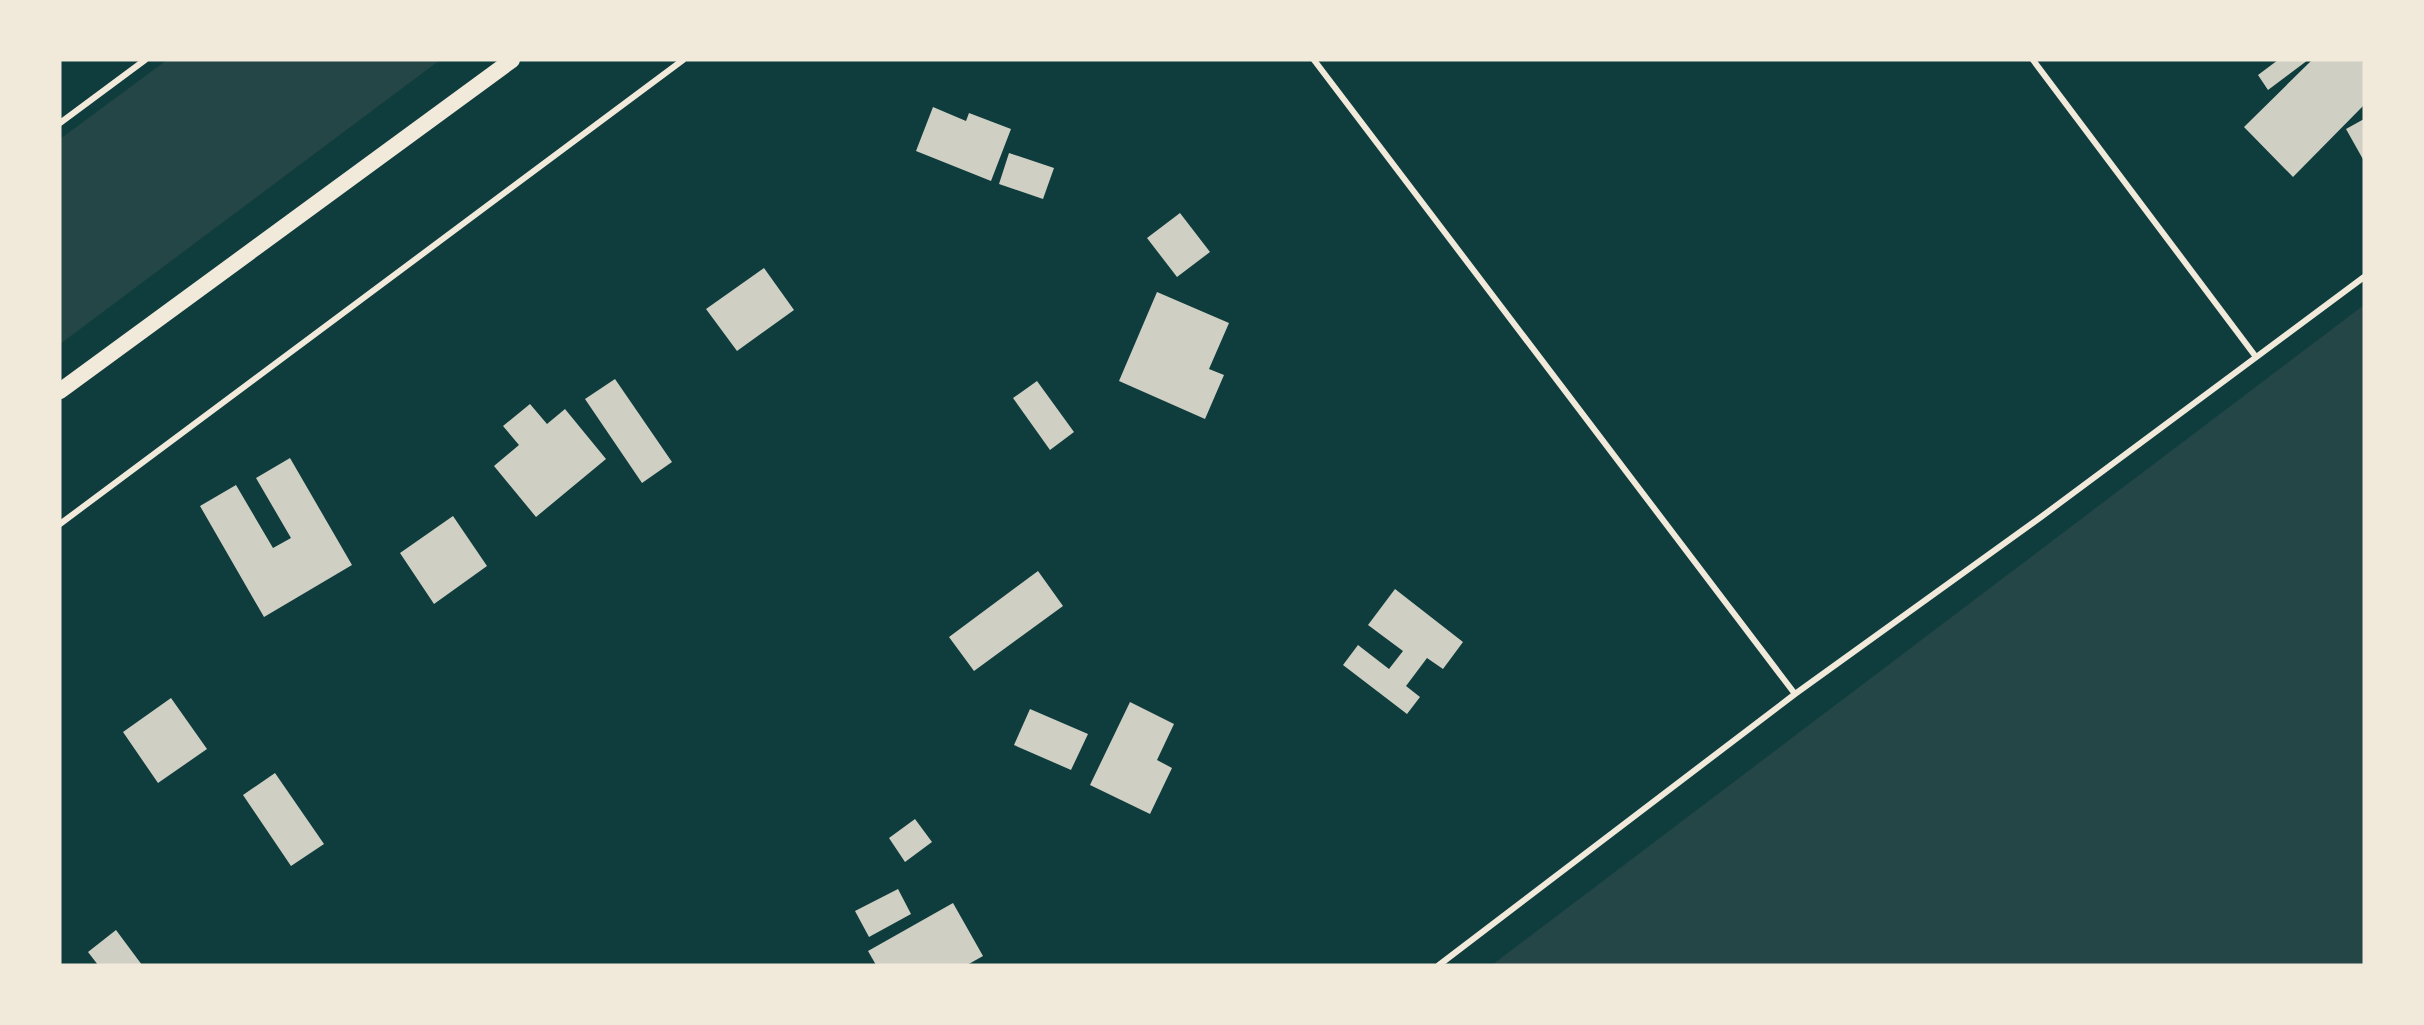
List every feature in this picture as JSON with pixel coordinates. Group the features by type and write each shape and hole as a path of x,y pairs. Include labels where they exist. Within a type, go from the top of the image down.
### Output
{"highway":[{"path":"60,391 512,60"}],"street":[{"path":"60,123 145,60"},
{"path":"60,524 683,60"},
{"path":"1314,60 1795,694"},
{"path":"2033,60 2256,357"},
{"path":"1439,965 1795,694 2364,277"}],"shaded area":[{"path":"167,60 440,60 60,344 60,139"},
{"path":"2364,305 2364,965 1492,965"}],"building":[{"path":"2278,60 2308,60 2268,90 2258,75"},
{"path":"2312,60 2364,60 2364,105 2293,177 2244,127"},
{"path":"933,107 966,121 969,113 1011,129 991,181 916,151"},
{"path":"2364,119 2364,161 2346,129"},
{"path":"1009,153 1054,168 1043,199 999,184"},
{"path":"1180,213 1210,252 1177,277 1147,238"},
{"path":"764,268 794,310 737,351 706,309"},
{"path":"1157,292 1229,323 1209,369 1224,375 1205,419 1119,381"},
{"path":"615,379 672,462 642,483 585,399"},
{"path":"1037,381 1074,432 1050,450 1013,398"},
{"path":"530,404 547,424 565,409 606,459 536,517 494,466 519,445 503,426"},
{"path":"290,458 352,565 264,617 200,506 236,485 273,548 291,538 256,478"},
{"path":"453,516 487,566 434,604 400,553"},
{"path":"1038,571 1063,606 974,671 949,637"},
{"path":"1395,589 1463,642 1443,669 1427,658 1406,686 1420,697 1407,714 1343,665 1358,645 1389,669 1403,651 1368,625"},
{"path":"171,698 207,749 158,783 123,732"},
{"path":"1130,702 1174,724 1157,760 1172,768 1150,814 1090,785"},
{"path":"1030,709 1088,734 1071,770 1014,745"},
{"path":"275,773 324,844 291,866 243,795"},
{"path":"915,819 932,842 905,862 889,838"},
{"path":"898,889 911,914 869,937 855,911"},
{"path":"953,903 983,956 967,965 876,965 868,951"},
{"path":"116,930 142,965 98,965 88,952"}]}
